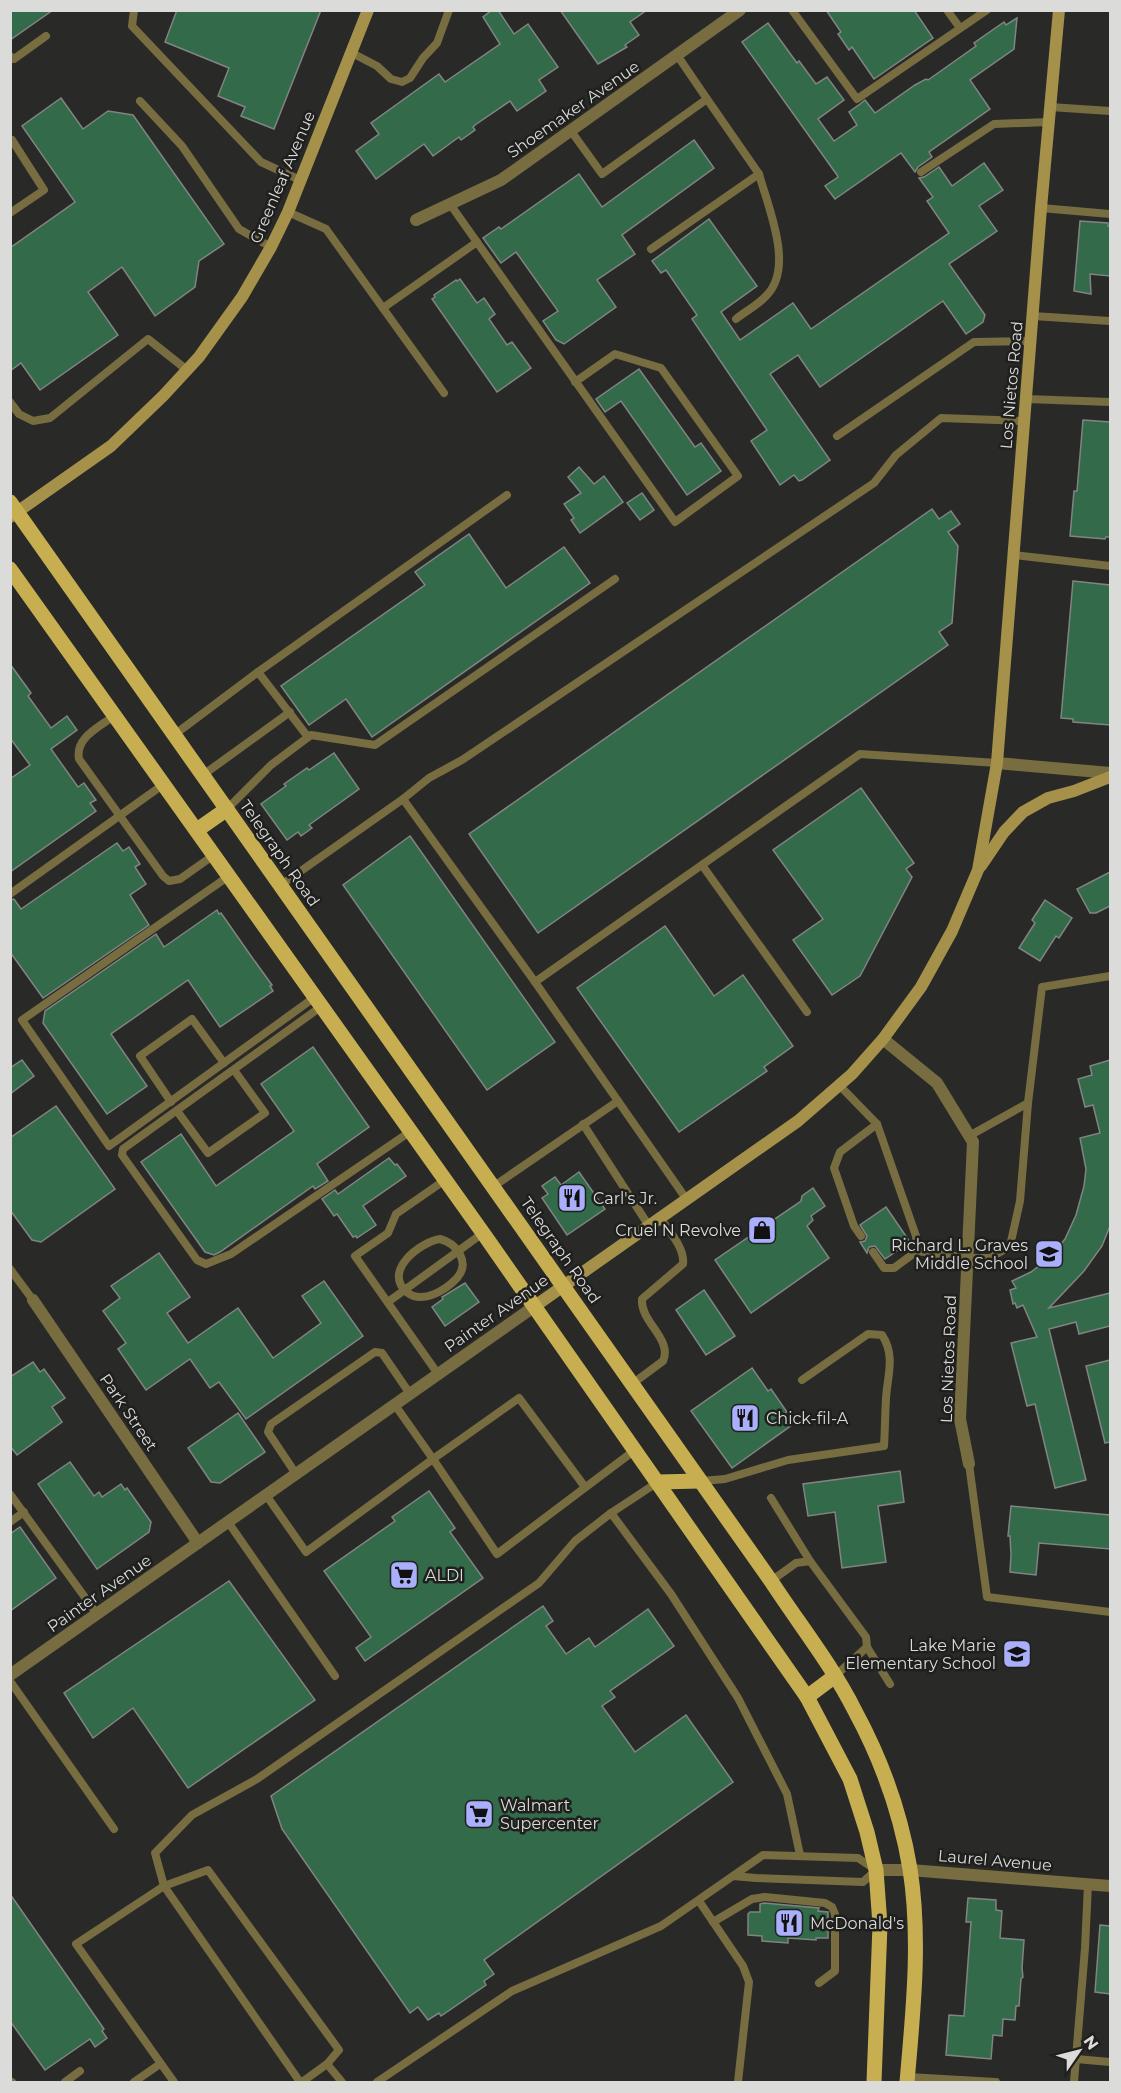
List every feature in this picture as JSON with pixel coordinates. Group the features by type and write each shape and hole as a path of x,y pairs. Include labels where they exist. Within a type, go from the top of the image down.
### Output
{"main road":[{"name":"Greenleaf Avenue","path":"13,510 111,446 164,396 187,370 242,297 288,212 368,10"},
{"name":"Los Nietos Road","path":"997,763 1059,10"},
{"name":"Telegraph Road","path":"13,510 494,1186 835,1676 873,1746 889,1790 910,1870 915,1976 907,2080"},
{"path":"10,569 535,1306 807,1697 850,1779 876,1870 880,1925 874,2082"},
{"name":"Painter Avenue","path":"535,1306 798,1121 852,1074 883,1039 925,979 952,931 978,870 997,763"},
{"path":"978,870 1004,832 1023,812 1048,798 1074,791 1110,775"},
{"path":"196,830 227,809"},
{"path":"658,1482 700,1481"},
{"path":"807,1697 835,1676"}],"street":[{"name":"Shoemaker Avenue","path":"416,220 501,180 740,10"},
{"path":"997,763 1110,775"},
{"name":"Los Nietos Road","path":"883,1039 937,1083 973,1142 960,1419 969,1464"},
{"name":"Park Street","path":"33,1300 198,1543"},
{"name":"Painter Avenue","path":"10,1675 535,1306"},
{"name":"Laurel Avenue","path":"876,1870 910,1870 1110,1886"}],"lane":[{"path":"134,10 132,26 261,162 300,180"},
{"path":"352,54 377,66 391,79 402,82 410,78 423,58 437,43 449,10"},
{"path":"792,10 857,99 987,10"},
{"path":"947,10 960,28"},
{"path":"10,56 14,58 46,36"},
{"path":"677,55 759,174 778,240 778,270 768,296 736,319"},
{"path":"571,131 602,174 707,99"},
{"path":"140,101 183,146 239,229 271,247"},
{"path":"1050,106 1110,111"},
{"path":"921,172 994,124 1048,122"},
{"path":"10,141 12,140 44,190 10,213"},
{"path":"651,249 759,174"},
{"path":"450,204 575,382 675,522 738,476 661,368 615,354 575,382"},
{"path":"1041,208 1110,213"},
{"path":"288,212 326,229 444,393"},
{"path":"383,308 477,242"},
{"path":"1033,316 1110,321"},
{"path":"10,402 19,414 33,421 50,418 148,339 187,370"},
{"path":"837,436 974,342 1030,341"},
{"path":"1026,399 1110,402"},
{"path":"280,885 403,799 429,778 462,760 874,483 896,455 941,418 1025,421"},
{"path":"174,735 258,672 507,495"},
{"path":"1014,555 1110,566"},
{"path":"227,809 271,765 311,735 375,746 615,579"},
{"path":"258,672 308,737"},
{"path":"203,775 290,712"},
{"path":"115,715 81,740 78,750 79,759 163,876 169,881 180,879 214,855"},
{"path":"536,982 860,754 997,763"},
{"path":"10,894 164,784"},
{"path":"403,799 536,982 687,1200"},
{"path":"702,865 807,1011"},
{"path":"229,876 22,1020 109,1146 224,1063 318,1002"},
{"path":"873,1252 884,1268 894,1268 916,1251 968,1258 990,1258 1010,1246 1020,1201 1028,1103 1042,987 1110,976"},
{"path":"318,1002 234,1070 123,1149 122,1155 197,1260 206,1264 231,1254 411,1131"},
{"path":"171,1102 140,1056 192,1019 224,1063"},
{"path":"177,1111 208,1153 265,1113 234,1070"},
{"path":"839,1085 878,1124 916,1236 916,1251"},
{"path":"494,1186 618,1101"},
{"path":"969,1136 1028,1103"},
{"path":"861,1236 854,1226 834,1168 840,1152 878,1124"},
{"path":"583,1125 649,1226"},
{"path":"438,1374 356,1256 388,1233 396,1214 445,1180"},
{"path":"632,1384 663,1361 665,1357 663,1344 642,1311 642,1299 684,1264 681,1250 660,1218"},
{"path":"388,1302 483,1233"},
{"path":"440,1239 447,1240 459,1250 462,1265 460,1272 458,1277 449,1284 432,1296 413,1296 405,1290 399,1274 404,1260 410,1254 430,1240 440,1239"},
{"path":"10,1269 33,1300"},
{"path":"700,1481 725,1479 788,1460 884,1446 886,1397 891,1364 887,1343 882,1335 868,1334 802,1380"},
{"path":"296,1474 268,1432 271,1424 375,1352 382,1353 411,1394"},
{"path":"266,1495 306,1552 519,1398 585,1487"},
{"path":"395,1405 497,1554 635,1450"},
{"path":"969,1464 987,1597 1110,1612"},
{"path":"174,2082 76,1944 122,1911 164,1886 208,1870 339,2050 327,2064 301,2082 164,1886 155,1853 192,1815 257,1779 539,1583 575,1541 658,1482"},
{"path":"10,1494 97,1614"},
{"path":"771,1498 810,1561 866,1637 867,1647 890,1684"},
{"path":"10,1522 24,1512"},
{"path":"611,1514 671,1594 738,1698 787,1794 800,1855"},
{"path":"228,1522 335,1676"},
{"path":"771,1581 796,1563 810,1561"},
{"path":"835,1676 867,1647"},
{"path":"10,1681 114,1829"},
{"path":"377,2082 512,1991 662,1926 699,1901 733,1876 763,1855 858,1858 876,1870 863,1882 733,1876"},
{"path":"1074,2082 1088,1884"},
{"path":"713,1922 752,1899 765,1897 825,1903 832,1907 835,1914 835,1971 819,1983"},
{"path":"699,1901 743,1966 749,1982 738,2082"},
{"path":"1076,2059 1110,2062"},
{"path":"134,2082 160,2064"},
{"path":"327,2064 342,2082"},
{"path":"65,2082 80,2072"},
{"path":"907,2080 996,2082"}],"building":[{"path":"10,10 53,10 10,40"},
{"path":"177,10 321,10 274,129 241,116 245,107 218,96 229,68 165,42"},
{"path":"492,10 498,10 514,34 528,24 558,67 539,80 546,91 517,111 510,101 475,125 473,127 475,130 461,140 459,137 433,156 424,144 376,179 356,151 379,134 371,123 439,74 445,82 500,44 483,17"},
{"path":"560,10 647,10 630,22 639,35 625,45 627,47 598,64"},
{"path":"826,10 914,10 933,38 874,79 852,47 849,50 838,34 841,32"},
{"path":"1017,18 1014,49 970,80 990,109 929,152 932,157 915,172 901,153 835,199 825,186 838,177 837,175 742,42 768,23 797,63 799,61 816,84 827,77 844,100 818,119 834,141 857,125 849,112 865,100 875,113 915,85 928,80 976,46 974,43 1004,22 1006,25"},
{"path":"61,98 83,129 108,111 133,115 224,244 199,261 195,287 155,316 122,267 88,292 118,335 40,390 21,363 10,371 10,248 75,202 22,126"},
{"path":"694,140 714,168 622,235 635,254 597,280 616,307 564,344 556,340 543,321 558,311 516,252 501,263 483,238 499,227 501,229 579,174 602,207"},
{"path":"984,163 1003,190 979,206 997,231 949,264 985,315 983,322 966,334 943,301 820,387 798,355 770,374 830,460 802,480 799,481 794,475 780,485 751,441 767,430 692,319 697,315 666,270 661,273 652,261 709,219 757,286 721,312 740,340 793,303 811,329 949,233 927,201 933,197 919,178 939,167 952,186"},
{"path":"1080,221 1108,223 1110,226 1110,276 1090,274 1091,294 1074,291"},
{"path":"460,279 477,303 484,298 495,314 489,319 507,345 512,342 531,368 497,392 432,299 434,295"},
{"path":"639,369 695,447 701,443 721,471 687,495 621,401 605,412 596,399"},
{"path":"1083,420 1110,422 1110,537 1105,539 1070,536 1074,491 1077,491"},
{"path":"579,467 594,484 604,476 623,502 580,533 571,520 574,518 564,504 581,493 568,477"},
{"path":"642,493 654,510 640,520 627,503"},
{"path":"932,509 939,519 951,511 960,524 948,532 958,546 952,623 939,632 948,645 538,933 469,834"},
{"path":"469,534 506,588 564,547 590,583 372,737 346,699 309,725 281,686 425,585 415,572"},
{"path":"1073,581 1110,585 1110,725 1073,722 1073,719 1061,718"},
{"path":"10,664 31,693 28,696 51,728 67,716 77,730 51,749 78,787 84,783 96,800 90,803 96,811 10,872 10,779 30,765 10,738"},
{"path":"334,753 359,789 309,825 312,828 301,836 298,832 287,840 261,804 286,786 284,784"},
{"path":"861,788 914,863 906,869 912,877 860,976 832,995 793,940 823,919 773,850"},
{"path":"410,836 555,1042 487,1090 343,885"},
{"path":"117,843 123,851 129,847 140,864 135,867 146,884 130,895 149,925 43,998 10,952 10,900 14,899 21,909"},
{"path":"1110,872 1110,906 1096,913 1090,913 1077,889"},
{"path":"1045,900 1072,918 1059,938 1056,936 1040,961 1019,948 1035,923 1032,920"},
{"path":"217,910 272,985 270,986 273,991 220,1027 188,980 111,1034 147,1086 107,1114 43,1023 45,1011 156,934 164,947"},
{"path":"665,926 714,996 743,975 793,1046 764,1067 767,1071 679,1132 577,988"},
{"path":"313,1047 369,1127 317,1164 328,1181 315,1189 313,1186 220,1252 214,1255 205,1252 141,1162 181,1134 216,1186 294,1131 261,1084"},
{"path":"22,1060 34,1076 10,1094 10,1068"},
{"path":"1110,1060 1110,1226 1102,1246 1084,1271 1049,1308 1110,1293 1110,1326 1079,1334 1076,1322 1049,1329 1086,1480 1055,1488 1035,1404 1027,1406 1011,1343 1037,1337 1023,1305 1017,1308 1015,1303 1013,1304 1010,1290 1016,1288 1012,1281 1031,1272 1049,1258 1065,1239 1076,1215 1086,1169 1080,1138 1100,1133 1093,1105 1085,1107 1078,1079 1092,1075 1090,1066"},
{"path":"56,1106 115,1189 41,1242 32,1240 10,1210 10,1138"},
{"path":"389,1158 406,1176 363,1206 376,1225 357,1238 353,1237 337,1214 334,1216 322,1199 335,1190 338,1194"},
{"path":"579,1172 605,1209 567,1235 542,1198 548,1194 542,1186 555,1177 561,1185"},
{"path":"813,1188 825,1206 811,1216 813,1220 807,1226 829,1258 751,1313 715,1260 801,1201 802,1196"},
{"path":"886,1207 910,1242 885,1259 875,1246 869,1247 867,1253 860,1242 865,1241 867,1236 860,1225"},
{"path":"159,1253 190,1297 167,1313 188,1343 238,1308 273,1358 321,1323 302,1296 324,1281 363,1336 246,1419 219,1382 210,1388 190,1359 146,1390 118,1349 126,1343 103,1311 120,1298 111,1286"},
{"path":"465,1283 479,1302 445,1326 432,1307 443,1299 442,1297"},
{"path":"704,1290 735,1336 706,1355 676,1310"},
{"path":"1110,1360 1110,1442 1105,1443 1086,1366"},
{"path":"33,1362 40,1372 44,1369 65,1398 52,1407 62,1422 17,1455 10,1446 10,1377"},
{"path":"752,1368 768,1391 771,1389 787,1412 784,1414 792,1425 732,1468 691,1411"},
{"path":"238,1413 265,1452 220,1483 211,1482 188,1448"},
{"path":"70,1462 94,1496 99,1492 102,1497 121,1484 125,1490 127,1488 151,1522 149,1532 97,1569 38,1484"},
{"path":"900,1471 904,1502 878,1506 886,1562 842,1568 835,1512 808,1516 803,1484"},
{"name":"ALDI","path":"429,1491 455,1528 450,1532 483,1578 365,1661 356,1648 371,1637 324,1571 395,1521 392,1517"},
{"path":"1011,1506 1110,1515 1110,1549 1039,1543 1036,1575 1010,1572 1010,1536 1008,1536"},
{"path":"20,1527 56,1578 10,1611 10,1534"},
{"path":"229,1581 315,1700 188,1788 133,1708 93,1738 64,1693"},
{"name":"Walmart Supercenter","path":"543,1606 553,1621 546,1626 566,1654 589,1638 595,1647 648,1609 674,1646 610,1691 615,1697 602,1706 635,1752 686,1715 733,1782 484,1960 494,1974 484,1981 486,1985 441,2016 439,2013 428,2020 418,2007 410,2013 282,1829 271,1796"},
{"path":"10,1894 104,2029 102,2031 107,2038 95,2047 90,2039 45,2070 10,2021"},
{"path":"968,1898 996,1900 996,1910 1002,1911 1000,1938 1024,1940 1019,2006 1016,2006 1015,2020 1003,2019 1002,2036 993,2035 991,2059 946,2055 949,2015 964,2016 971,1922 966,1922"},
{"name":"McDonald's","path":"760,1904 819,1908 818,1911 828,1912 828,1938 816,1938 816,1940 788,1938 788,1943 762,1941 762,1936 748,1935 748,1914 760,1912"},
{"path":"1100,1925 1110,1926 1110,1994 1095,1992"}],"place":[{"name":"Carl's Jr.","path":"572,1198"},
{"name":"Cruel N Revolve","path":"762,1230"},
{"name":"Richard L. Graves Middle School","path":"1049,1254"},
{"name":"Chick-fil-A","path":"745,1418"},
{"name":"ALDI","path":"404,1575"},
{"name":"Lake Marie Elementary School","path":"1017,1654"},
{"name":"Walmart Supercenter","path":"479,1814"},
{"name":"McDonald's","path":"789,1923"}]}
